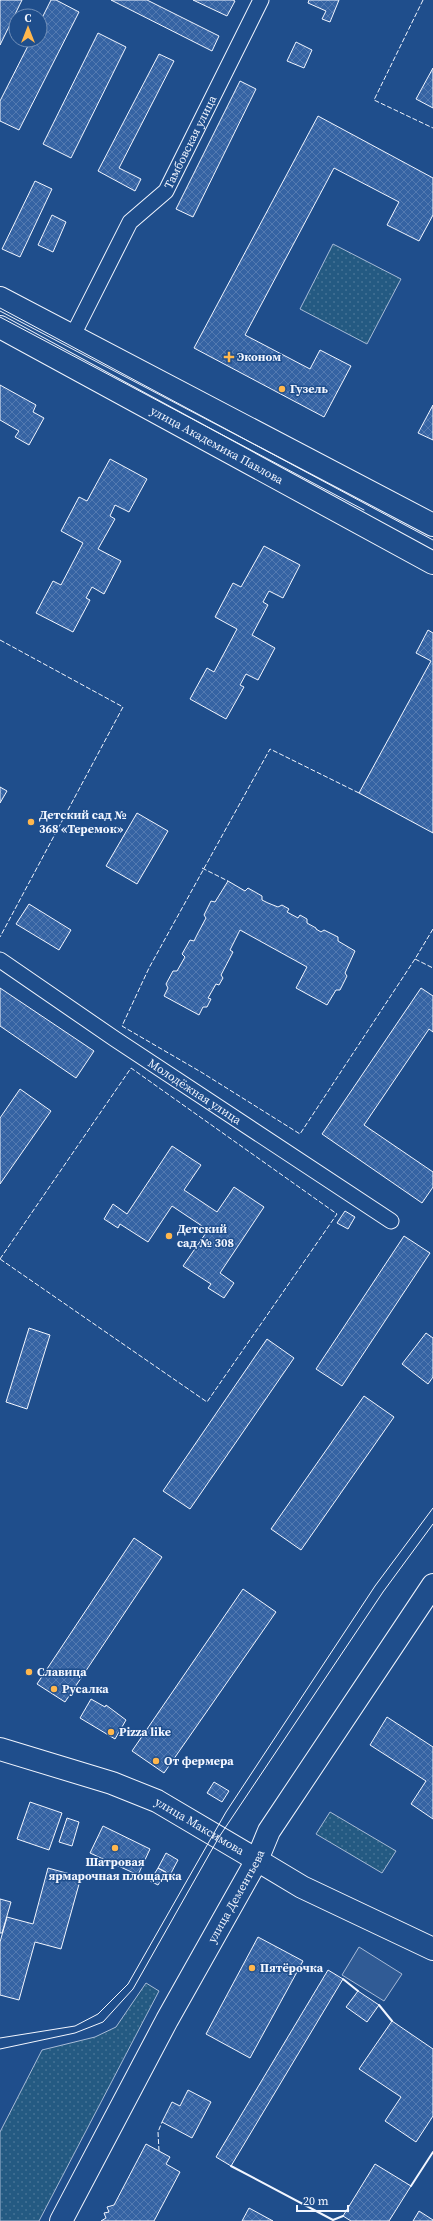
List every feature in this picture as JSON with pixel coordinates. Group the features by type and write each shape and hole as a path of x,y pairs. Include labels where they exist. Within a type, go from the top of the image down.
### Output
{"main road":[{"path":"0,298 433,525"},
{"name":"улица Академика Павлова","path":"0,327 433,563"},
{"name":"улица Дементьева","path":"61,2221 167,2020 257,1860 270,1831 282,1810 433,1585"},
{"name":"улица Максимова","path":"0,1748 112,1783 157,1801 302,1887 433,1949"}],"street":[{"name":"Тамбовская улица","path":"72,337 130,222 166,191 262,0"},
{"name":"Молодёжная улица","path":"0,960 121,1044 391,1221"}],"shaded area":[{"path":"333,244 401,279 367,344 300,309"},
{"path":"330,1812 396,1851 382,1873 316,1834"},
{"path":"359,1947 402,1974 384,2001 342,1975"},
{"path":"146,1983 159,1991 39,2221 0,2221 0,2132 42,2050 95,2037 116,2027"}],"building":[{"path":"0,0 22,0 18,8 8,8 8,29 0,45"},
{"path":"51,0 56,0 79,12 19,130 0,121 0,101 27,48 48,48 47,8"},
{"path":"111,0 147,0 219,36 212,51"},
{"path":"193,0 233,0 235,1 227,16"},
{"path":"309,0 339,0 330,22 322,19 326,11 308,3"},
{"path":"98,33 126,47 71,158 43,144"},
{"path":"296,42 312,50 304,68 287,61"},
{"path":"159,54 174,61 119,168 141,179 135,191 98,171"},
{"path":"433,68 433,108 416,99"},
{"path":"240,81 256,89 193,217 176,209"},
{"path":"318,116 433,178 433,215 419,241 387,225 399,202 334,168 245,335 310,369 320,350 351,366 324,417 194,348"},
{"path":"35,181 52,189 20,257 2,249"},
{"path":"52,215 66,222 53,252 38,245"},
{"path":"0,385 36,405 33,412 44,418 29,445 15,437 19,431 0,420"},
{"path":"433,405 433,440 418,433"},
{"path":"110,459 147,479 129,512 115,505 110,516 115,519 98,549 121,561 104,594 92,587 86,598 90,600 73,632 36,613 53,581 61,585 83,543 61,531 79,497 87,501"},
{"path":"264,546 300,565 283,598 269,591 263,602 268,605 252,635 275,648 258,680 246,674 240,685 244,687 226,719 190,699 207,668 214,672 237,629 215,617 233,583 241,587"},
{"path":"428,630 433,633 433,833 359,793 431,661 416,653"},
{"path":"0,787 7,791 0,803"},
{"path":"137,813 168,831 137,884 106,866"},
{"path":"228,881 245,891 248,888 262,896 262,900 268,903 278,907 282,905 289,909 287,912 298,918 300,915 307,919 307,923 316,929 321,932 324,930 338,937 338,941 355,951 345,973 347,976 340,990 336,990 327,1005 296,988 307,967 240,930 230,950 233,952 221,975 223,978 219,985 216,984 208,998 211,999 207,1007 203,1007 199,1015 164,996 168,988 166,984 173,971 177,971 185,957 182,954 190,940 194,941 206,918 204,915 211,901 215,902"},
{"path":"29,904 71,930 59,950 16,924"},
{"path":"0,988 94,1051 76,1078 0,1026"},
{"path":"421,988 433,996 433,1032 429,1029 364,1125 433,1172 433,1187 422,1203 322,1134"},
{"path":"20,1089 51,1111 0,1184 0,1118"},
{"path":"172,1146 201,1165 184,1190 217,1212 234,1187 264,1207 220,1273 234,1283 224,1298 208,1288 211,1284 183,1266 208,1230 172,1206 148,1242 120,1224 118,1228 104,1219 113,1204 127,1214"},
{"path":"345,1211 355,1217 348,1229 337,1223"},
{"path":"404,1236 430,1253 342,1386 316,1369"},
{"path":"29,1328 50,1335 27,1409 6,1402"},
{"path":"426,1333 433,1338 433,1377 428,1384 402,1364"},
{"path":"267,1339 294,1358 190,1509 163,1491"},
{"path":"364,1396 394,1417 301,1550 271,1529"},
{"path":"134,1538 162,1557 65,1702 37,1684"},
{"path":"243,1589 276,1612 164,1773 132,1751"},
{"path":"91,1699 105,1707 106,1705 126,1720 115,1739 80,1718"},
{"path":"387,1717 433,1747 433,1819 411,1804 426,1781 370,1745"},
{"path":"214,1782 229,1791 222,1802 207,1793"},
{"path":"30,1802 62,1813 49,1850 17,1839"},
{"path":"67,1818 79,1822 72,1846 59,1842"},
{"path":"103,1826 150,1849 138,1875 90,1853"},
{"path":"166,1853 178,1860 170,1875 158,1868"},
{"path":"48,1868 81,1877 61,1949 35,1942 19,2000 0,1995 0,1942 7,1917 33,1924"},
{"path":"158,1868 166,1872 158,1885 150,1881"},
{"path":"0,1899 11,1902 2,1933 0,1933"},
{"path":"258,1937 303,1961 250,2058 206,2034"},
{"path":"328,1970 343,1979 231,2166 216,2157"},
{"path":"358,1991 379,2005 367,2022 346,2007"},
{"path":"392,2021 433,2049 433,2116 416,2142 385,2121 401,2097 359,2069"},
{"path":"188,2090 211,2102 192,2138 162,2122 172,2102 180,2106"},
{"path":"146,2144 170,2157 166,2164 180,2172 154,2221 101,2221 106,2218 104,2213 109,2212 107,2207 114,2205"},
{"path":"375,2164 411,2186 389,2221 351,2221 343,2216"},
{"path":"249,2208 273,2221 242,2221"},
{"path":"419,2211 433,2220 433,2221 413,2221"}],"tram line":[{"path":"0,308 433,540"},
{"path":"0,317 364,510"},
{"path":"0,2038 75,2026 98,2014 128,1984 226,1812 375,1586 433,1508"},
{"path":"0,2049 75,2033 103,2022 133,1989 219,1837 383,1592 433,1524"}],"fence":[{"path":"423,0 374,100 433,128"},
{"path":"0,640 123,707 0,937"},
{"path":"359,793 270,749 149,968 122,1026 201,1072 300,1134 415,959"},
{"path":"202,868 228,881"},
{"path":"433,929 415,959 433,968"},
{"path":"131,1068 337,1214 207,1402 0,1259 131,1068"},
{"path":"159,2151 158,2132 162,2122"}],"wall":[{"path":"343,1979 358,1991"},
{"path":"379,2005 392,2021"},
{"path":"411,2186 433,2152"},
{"path":"231,2166 333,2220 343,2216"}],"place":[{"name":"Эконом","path":"229,357"},
{"name":"Гузель","path":"282,389"},
{"name":"Детский сад № 368 «Теремок»","path":"31,822"},
{"name":"Детский сад № 308","path":"169,1236"},
{"name":"Славица","path":"29,1672"},
{"name":"Русалка","path":"54,1689"},
{"name":"Pizza like","path":"111,1732"},
{"name":"От фермера","path":"156,1761"},
{"name":"Шатровая ярмарочная площадка","path":"115,1848"},
{"name":"Пятёрочка","path":"252,1968"}]}
